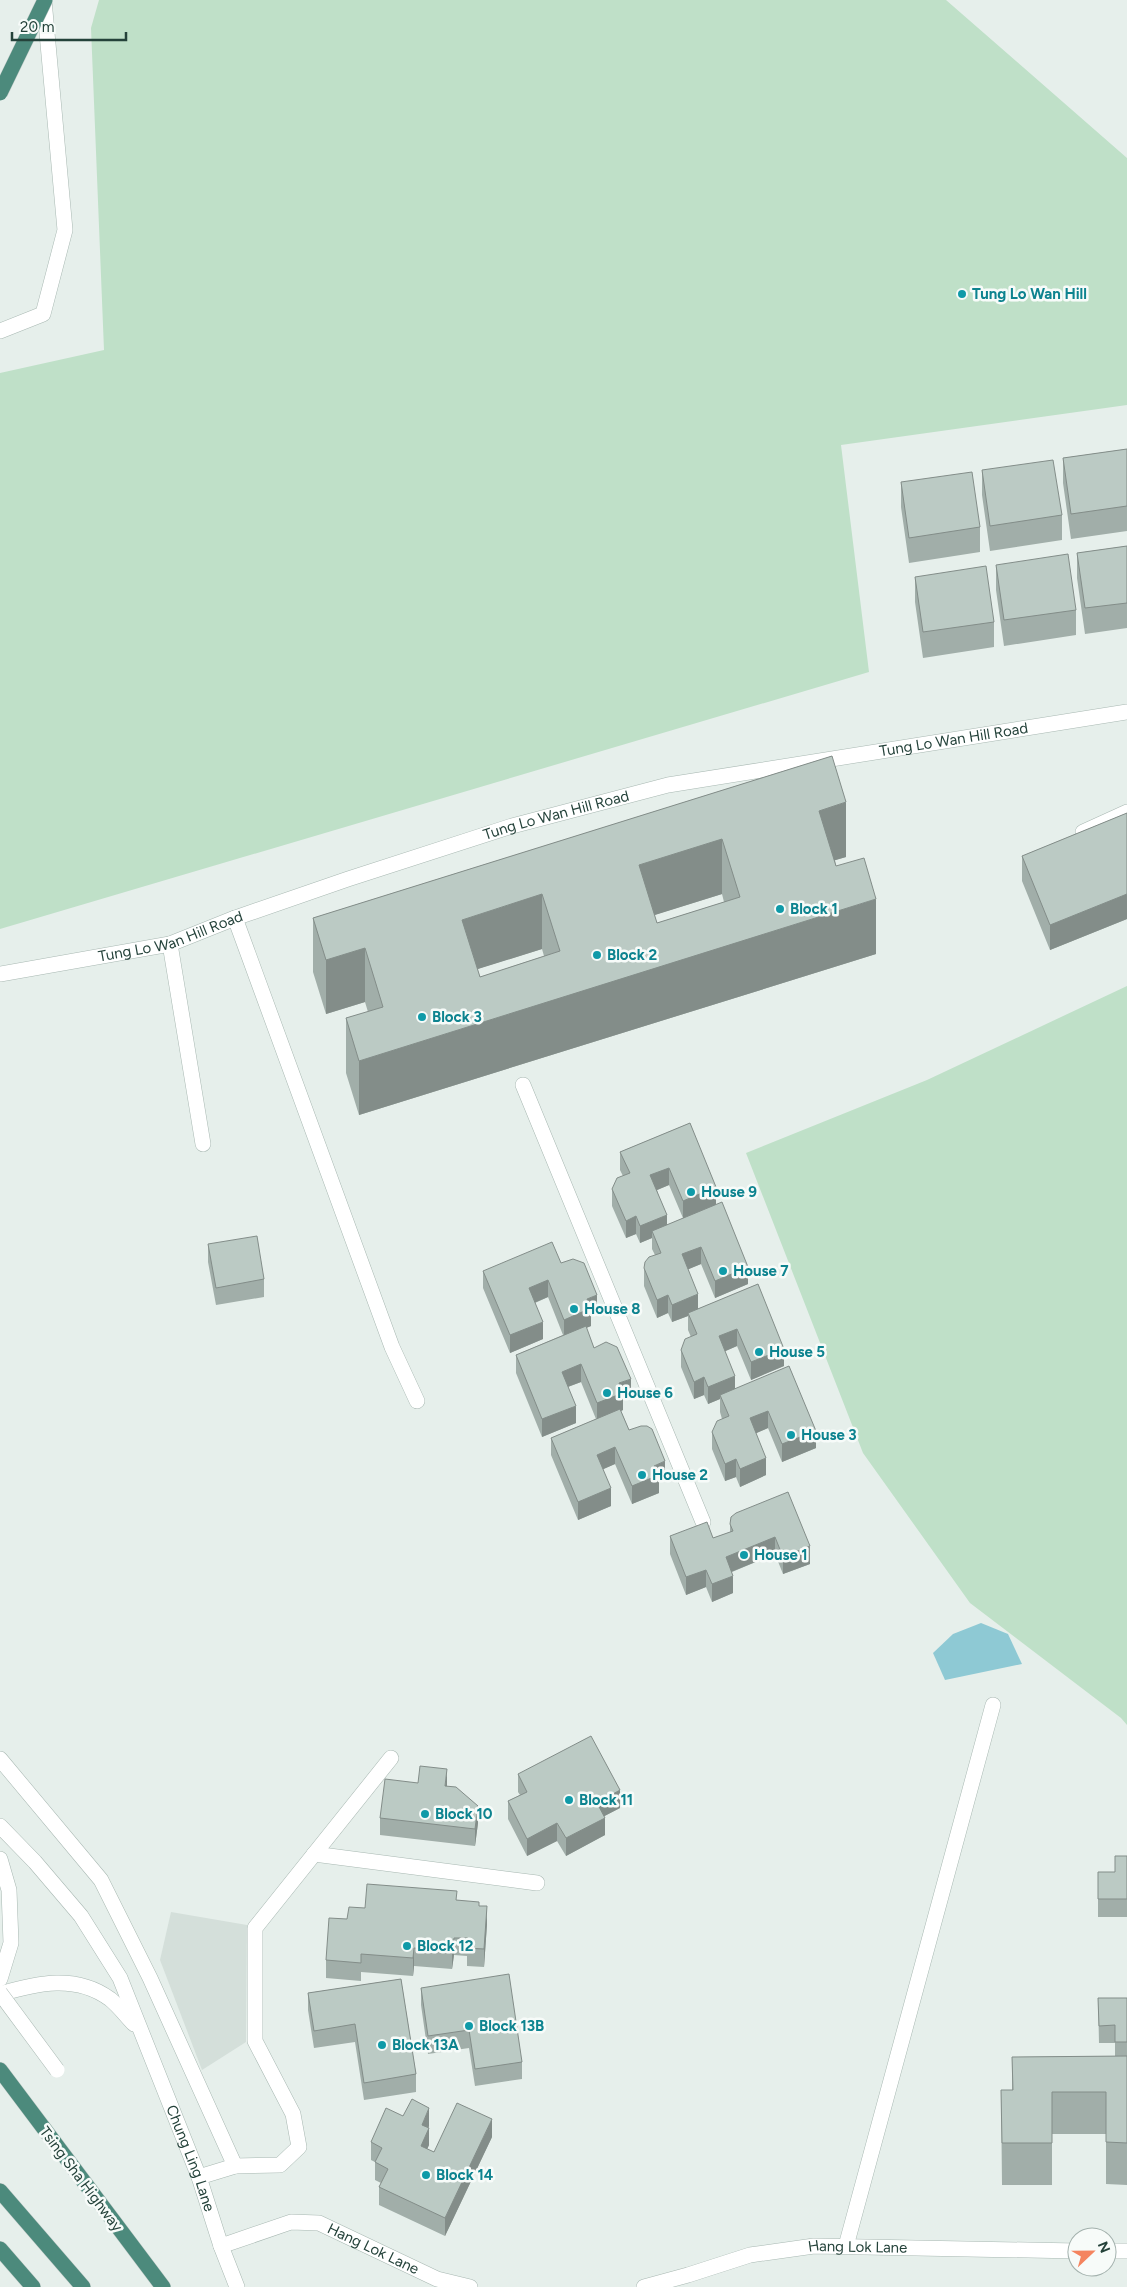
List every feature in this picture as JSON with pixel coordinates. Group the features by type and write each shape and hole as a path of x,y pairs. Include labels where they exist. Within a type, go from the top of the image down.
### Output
{"highway":[{"path":"0,93 44,0"},
{"name":"Tsing Sha Highway","path":"0,2070 163,2287"},
{"path":"0,2191 83,2287"},
{"path":"0,2249 33,2287"}],"street":[{"path":"0,331 43,314 66,230 44,0"},
{"name":"Tung Lo Wan Hill Road","path":"0,974 170,944 235,918 512,826 668,785 1127,712"},
{"path":"1073,836 1127,812"},
{"path":"235,918 392,1347 417,1401"},
{"path":"170,944 203,1144"},
{"path":"523,1085 703,1522"},
{"path":"846,2246 992,1705"},
{"path":"199,2177 235,2166 280,2166 299,2147 293,2114 255,2040 255,1928 391,1758"},
{"path":"0,1760 101,1880 150,1978 235,2166"},
{"name":"Chung Ling Lane","path":"0,1826 35,1862 81,1916 120,1978 199,2177 221,2246 237,2287"},
{"path":"314,1854 537,1883"},
{"path":"0,1859 9,1890 11,1943 0,1979"},
{"name":"Chung Ling Lane","path":"0,1993 36,1983 84,1984 111,2000 140,2031"},
{"path":"0,1993 56,2070"},
{"name":"Hang Lok Lane","path":"221,2246 291,2222 318,2223 437,2279 470,2287"},
{"name":"Hang Lok Lane","path":"644,2287 688,2276 750,2255 814,2246 1067,2250"}],"shaded area":[{"path":"171,1912 247,1925 246,2042 202,2070 160,1960"}],"green space":[{"path":"99,0 946,0 1127,158 1127,405 841,445 869,672 0,929 0,373 104,350 91,28"},
{"path":"1127,986 1127,1725 1121,1718 970,1603 863,1453 746,1153 927,1080"}],"water":[{"path":"981,1623 1008,1634 1022,1664 945,1680 933,1653 953,1634"}],"building":[{"path":"1127,449 1127,506 1071,514 1063,458"},
{"path":"1053,460 1062,515 990,526 982,470"},
{"path":"972,472 980,527 909,538 901,482"},
{"path":"1127,546 1127,603 1085,608 1077,553"},
{"path":"1068,554 1076,610 1004,620 996,565"},
{"path":"986,566 994,622 923,632 915,577"},
{"path":"832,756 846,802 819,811 836,866 864,858 876,899 359,1061 346,1018 383,1007 365,948 326,960 313,918","holes":["722,839 740,897 657,923 639,865","542,894 560,951 480,977 462,920"]},
{"path":"1127,813 1127,894 1050,925 1022,856"},
{"name":"House 9","path":"690,1123 716,1187 683,1201 669,1168 650,1175 667,1215 640,1226 636,1216 626,1221 612,1189 617,1178 630,1173 620,1152"},
{"name":"House 7","path":"722,1202 748,1267 715,1281 701,1247 682,1254 698,1294 672,1305 668,1295 657,1300 644,1268 645,1262 649,1257 661,1253 652,1231"},
{"path":"257,1236 264,1279 216,1288 208,1244"},
{"name":"House 8","path":"552,1242 561,1263 573,1259 584,1263 597,1295 587,1299 591,1308 564,1320 548,1280 529,1288 543,1322 510,1335 483,1271"},
{"name":"House 5","path":"758,1284 784,1349 751,1362 737,1329 719,1336 735,1376 708,1387 704,1377 694,1382 681,1350 685,1339 697,1334 688,1313"},
{"name":"House 6","path":"586,1326 594,1348 606,1342 617,1347 631,1379 619,1383 623,1393 597,1403 581,1364 562,1372 576,1406 542,1419 516,1355"},
{"name":"House 3","path":"789,1366 816,1431 782,1444 768,1411 750,1418 766,1458 740,1469 736,1459 725,1464 712,1432 717,1421 729,1416 720,1395"},
{"name":"House 2","path":"620,1409 629,1430 641,1426 647,1426 652,1429 665,1461 654,1466 659,1475 632,1486 615,1447 597,1455 611,1488 578,1502 551,1438"},
{"path":"788,1492 810,1546 783,1557 775,1537 726,1557 733,1576 712,1584 706,1570 686,1577 670,1536 707,1522 713,1538 733,1531 730,1524 731,1517 736,1513"},
{"name":"Block 11","path":"591,1736 620,1790 597,1803 605,1818 566,1838 557,1823 527,1839 508,1801 527,1792 518,1774"},
{"path":"420,1766 447,1769 445,1786 456,1787 478,1806 475,1829 380,1818 385,1779 418,1783"},
{"path":"1115,1856 1127,1856 1127,1899 1098,1899 1098,1872 1115,1872"},
{"name":"Block 12","path":"367,1884 457,1891 456,1900 479,1902 479,1906 487,1906 484,1949 467,1948 468,1938 454,1938 452,1952 414,1948 413,1958 361,1954 361,1963 326,1960 329,1918 347,1919 349,1907 365,1908"},
{"name":"Block 13B","path":"509,1974 522,2062 475,2069 469,2030 428,2036 421,1988"},
{"name":"Block 13A","path":"401,1979 416,2074 364,2083 355,2024 314,2031 308,1993"},
{"path":"1098,1998 1127,1998 1127,2042 1115,2042 1115,2025 1099,2026"},
{"path":"1127,2056 1127,2143 1106,2142 1106,2092 1052,2092 1052,2143 1002,2143 1001,2090 1013,2090 1012,2057"},
{"name":"Block 14","path":"412,2099 429,2108 422,2125 429,2128 421,2146 434,2152 457,2103 492,2119 445,2218 379,2187 388,2169 375,2162 382,2148 371,2142 386,2108 403,2116"}],"place":[{"name":"Tung Lo Wan Hill","path":"962,294"},
{"name":"Block 1","path":"780,909"},
{"name":"Block 2","path":"597,955"},
{"name":"Block 3","path":"422,1017"},
{"name":"House 9","path":"691,1192"},
{"name":"House 7","path":"723,1271"},
{"name":"House 8","path":"574,1309"},
{"name":"House 5","path":"759,1352"},
{"name":"House 6","path":"607,1393"},
{"name":"House 3","path":"791,1435"},
{"name":"House 2","path":"642,1475"},
{"name":"House 1","path":"744,1555"},
{"name":"Block 11","path":"569,1800"},
{"name":"Block 10","path":"425,1814"},
{"name":"Block 12","path":"407,1946"},
{"name":"Block 13B","path":"469,2026"},
{"name":"Block 13A","path":"382,2045"},
{"name":"Block 14","path":"426,2175"}]}
